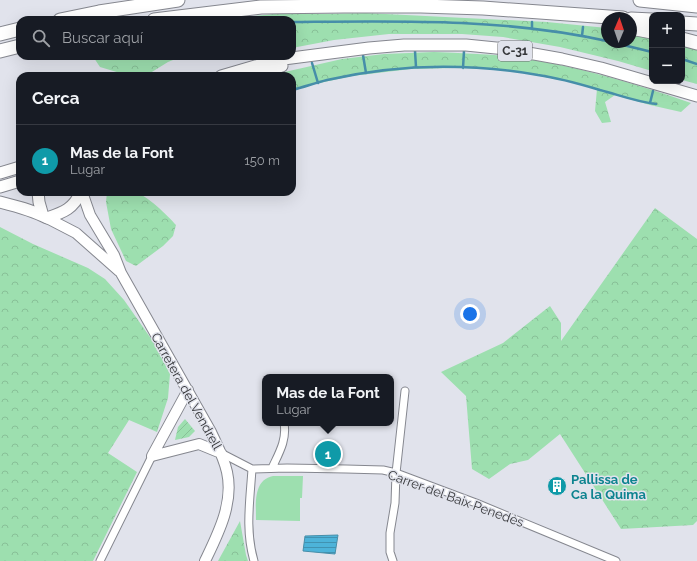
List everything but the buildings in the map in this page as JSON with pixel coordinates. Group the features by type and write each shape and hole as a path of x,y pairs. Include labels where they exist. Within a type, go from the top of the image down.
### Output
{"highway":[{"path":"80,16 178,0"},
{"path":"640,0 697,6"},
{"path":"664,2 697,1"},
{"path":"187,16 261,7 344,6 476,8 601,16"},
{"path":"571,14 601,23"},
{"path":"637,19 649,20"},
{"path":"685,23 697,24"},
{"path":"637,29 649,31"},
{"path":"0,34 16,30"},
{"path":"685,40 697,43"},
{"path":"0,51 16,47"}],"main road":[{"name":"C-31","path":"296,58 404,45 466,45 506,49 562,59 607,70 697,96"},
{"name":"C-31","path":"264,72 329,54"},
{"name":"C-31","path":"235,72 276,60"},
{"path":"0,173 16,168"},
{"path":"0,180 16,175"},
{"path":"0,187 16,182"},
{"path":"38,196 39,202 45,217"},
{"path":"0,202 14,205 45,217 59,213 72,206 80,196"}],"street":[{"name":"Carretera del Vendrell","path":"83,196 90,215 114,255 120,273 188,390 221,453 227,473 229,495 224,516 205,561"},
{"name":"Carretera del Vendrell","path":"45,217 76,233 120,273"},
{"path":"100,561 152,456 188,390"},
{"path":"393,561 390,552 390,533 395,503 396,473 405,391"},
{"path":"272,468 283,444 286,432 285,426"},
{"path":"152,456 199,444 221,453 252,469 248,529 249,544 254,561"},
{"name":"Carrer del Baix Penedès","path":"252,469 383,470 396,473 476,503 616,561"}],"green space":[{"path":"283,13 366,13 547,22 601,27 601,48 637,48 637,33 649,36 649,70 560,47 503,37 462,34 389,34 334,40 296,47 296,16 253,16"},
{"path":"685,45 697,48 697,84 685,81"},
{"path":"434,52 504,56 536,60 581,70 647,88 691,103 681,112 615,95 605,102 611,122 602,123 595,111 597,89 576,83 503,69 411,69 352,76 296,88 296,72 285,72 342,59 384,54"},
{"path":"95,60 173,60 152,72 117,72 100,67"},
{"path":"107,196 143,196 157,206 176,225 173,236 163,246 136,266 126,261 111,229 106,202"},
{"path":"655,208 697,239 697,521 693,525 621,529 560,434 528,460 510,464 489,479 472,469 466,396 441,372 503,343 550,306 561,323 561,341"},
{"path":"0,227 33,244 88,268 105,279 124,300 152,340 170,374 168,398 157,432 129,420 108,453 137,472 93,561 0,561"},
{"path":"185,419 195,431 189,437 175,440 178,427"},
{"path":"273,476 303,476 302,498 300,498 300,521 256,520 256,500 259,487 267,478"},
{"path":"240,521 248,561 218,561"}],"water":[{"path":"338,535 335,554 303,551 305,536"}],"waterway":[{"path":"296,22 450,22 529,28 601,40"},
{"path":"532,22 532,29"},
{"path":"582,36 583,27"},
{"path":"636,48 649,51"},
{"path":"415,51 416,67"},
{"path":"463,68 464,51"},
{"path":"363,55 366,73"},
{"path":"685,60 697,64"},
{"path":"312,63 318,83"},
{"path":"296,89 327,80 353,75 406,68 486,68 562,79 635,100 656,104"},
{"path":"650,103 653,91"}],"place":[{"name":"Mas de la Font","path":"328,454"},
{"name":"Pallissa de Ca la Quima","path":"557,486"}]}
